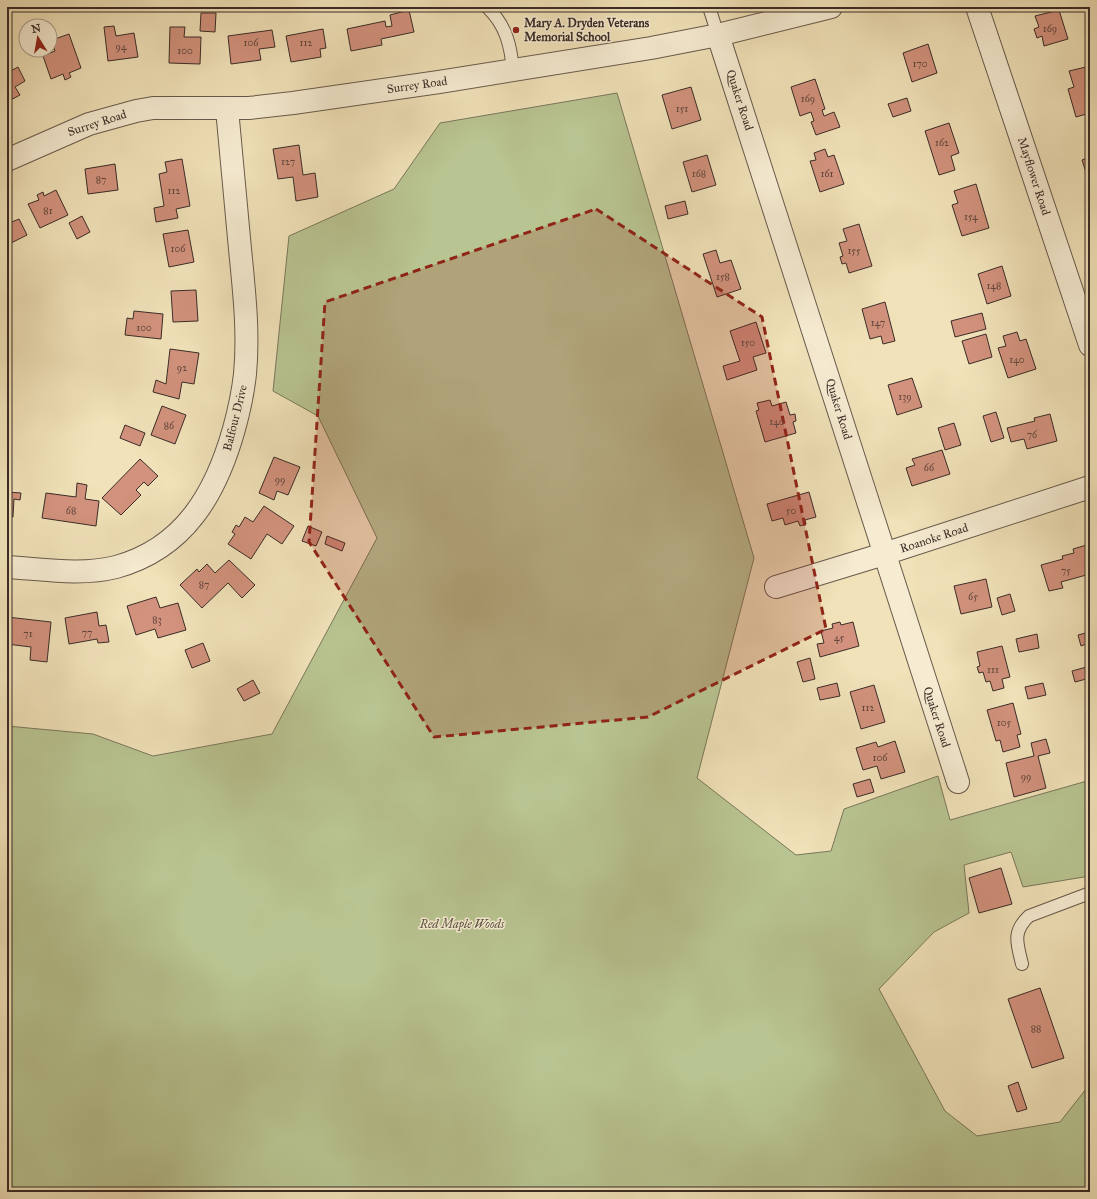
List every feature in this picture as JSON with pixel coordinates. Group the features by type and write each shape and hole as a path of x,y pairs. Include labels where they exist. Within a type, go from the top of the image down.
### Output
{"street":[{"name":"Surrey Road","path":"7,160 75,129 120,114 153,108 227,109 292,103 513,71 617,55 718,35 831,7"},
{"name":"Mayflower Road","path":"977,7 1090,345"},
{"name":"Quaker Road","path":"718,35 787,245 884,554 958,782"},
{"name":"Balfour Drive","path":"7,567 87,571 102,570 130,562 160,546 188,522 205,501 217,478 237,416 245,374 246,352 246,306 227,109"},
{"name":"Roanoke Road","path":"776,586 884,554 1090,487"}],"lane":[{"path":"487,7 506,32 511,47 513,71"},
{"path":"708,7 718,35"},
{"path":"1022,964 1016,935 1021,923 1029,916 1090,893"}],"highlighted area":[{"path":"596,209 762,317 826,629 648,717 434,737 309,542 325,302"}],"green space":[{"name":"Red Maple Woods","path":"617,93 754,558 697,778 796,855 831,851 844,809 938,776 950,820 1087,781 1090,790 1090,876 1023,887 1011,852 964,865 969,913 934,932 879,989 945,1111 977,1136 1060,1122 1090,1084 1090,1192 7,1192 7,726 93,734 153,756 272,734 377,538 318,416 273,391 289,236 394,189 440,123"}],"building":[{"path":"409,10 414,32 381,39 382,45 351,51 347,29 385,21 386,27 392,26 390,15"},
{"path":"1059,10 1068,39 1044,46 1042,36 1037,38 1034,29 1039,27 1035,16"},
{"path":"201,13 216,13 215,32 200,31"},
{"path":"114,26 116,36 134,33 138,57 108,61 104,27"},
{"path":"170,27 185,27 184,37 201,37 200,64 169,63"},
{"path":"323,29 326,48 320,49 321,57 291,62 286,36"},
{"path":"272,30 275,47 259,49 261,60 231,64 228,36"},
{"path":"69,34 81,68 69,73 71,77 65,80 63,74 51,79 44,58 58,58 58,38"},
{"path":"928,44 937,73 912,82 903,53"},
{"path":"18,67 25,81 15,87 20,95 7,102 7,73"},
{"path":"1086,67 1090,81 1090,113 1076,117 1068,89 1074,87 1069,71"},
{"path":"815,79 825,109 822,110 824,116 834,112 840,127 816,135 811,122 814,121 811,112 800,116 791,87"},
{"path":"691,87 701,120 672,129 662,95"},
{"path":"907,98 911,111 893,117 888,104"},
{"path":"949,123 959,153 951,156 955,170 939,175 925,131"},
{"path":"299,145 303,175 315,173 318,197 296,201 293,177 278,179 273,149"},
{"path":"825,149 828,157 834,155 844,184 820,192 810,161 816,160 814,153"},
{"path":"707,155 716,185 692,192 683,162"},
{"path":"1090,157 1090,185 1082,160"},
{"path":"182,159 190,206 176,209 178,218 156,222 154,208 164,206 159,174 167,172 165,162"},
{"path":"115,164 118,190 88,194 85,169"},
{"path":"976,184 989,228 962,236 952,205 958,203 954,191"},
{"path":"56,190 68,215 40,228 28,204 39,200 37,195 43,192 44,196"},
{"path":"685,201 688,214 668,219 665,206"},
{"path":"82,216 90,232 77,239 69,223"},
{"path":"19,219 27,235 7,245 7,224"},
{"path":"859,224 872,266 849,273 846,263 842,264 840,257 843,256 839,243 847,241 843,229"},
{"path":"188,230 194,262 169,267 163,234"},
{"path":"716,250 720,263 731,260 741,289 717,297 703,254"},
{"path":"1002,266 1011,296 987,304 978,274"},
{"path":"196,290 198,321 173,322 171,291"},
{"path":"885,302 895,341 883,344 881,336 870,339 862,309"},
{"path":"134,311 163,314 161,339 125,335 127,318 133,319"},
{"path":"982,313 986,329 955,337 951,321"},
{"path":"756,322 766,353 753,357 757,370 727,380 723,366 740,361 730,331"},
{"path":"1017,332 1020,341 1026,339 1036,369 1008,378 998,348 1006,346 1003,336"},
{"path":"986,334 992,357 969,364 962,341"},
{"path":"170,349 199,353 194,384 182,382 179,399 153,392 156,380 166,384"},
{"path":"912,378 922,407 897,415 888,385"},
{"path":"770,400 772,406 786,402 790,415 795,414 796,421 793,422 796,433 765,442 756,411 759,410 757,403"},
{"path":"162,406 186,415 175,444 151,435"},
{"path":"996,412 1004,438 991,442 983,416"},
{"path":"1050,414 1057,441 1027,449 1024,439 1011,442 1007,428 1035,421 1034,418"},
{"path":"954,423 961,445 945,450 938,428"},
{"path":"125,425 145,433 140,446 120,438"},
{"path":"942,450 950,474 912,486 906,468 915,465 912,459"},
{"path":"274,457 300,467 288,495 277,491 274,500 259,493"},
{"path":"140,459 158,476 148,486 144,482 136,490 141,495 121,515 102,498"},
{"path":"77,483 87,485 85,499 99,501 96,526 42,518 46,493 76,497"},
{"path":"7,492 21,493 20,500 14,499 13,517 7,517"},
{"path":"809,492 816,517 805,520 806,524 800,526 798,521 785,525 783,518 772,521 767,504"},
{"path":"264,506 294,526 282,544 267,534 251,559 228,544 235,534 232,532 236,525 239,527 245,517 253,522"},
{"path":"308,526 322,532 316,546 302,541"},
{"path":"327,536 345,543 342,551 325,544"},
{"path":"1090,544 1090,574 1061,582 1063,588 1049,591 1041,565 1063,559 1062,556 1074,553 1073,549"},
{"path":"229,560 255,585 242,598 228,583 202,608 180,585 197,569 199,572 207,564 215,573"},
{"path":"986,579 992,607 961,614 954,586"},
{"path":"1010,594 1015,611 1002,615 997,598"},
{"path":"156,597 160,608 178,603 186,630 158,638 155,629 136,635 127,606"},
{"path":"1090,606 1090,618 1087,607"},
{"path":"97,612 99,626 106,625 109,642 98,643 97,639 69,644 65,618"},
{"path":"7,617 51,622 47,662 30,660 31,647 7,644"},
{"path":"840,622 841,625 853,622 859,646 820,657 817,644 824,643 821,631 833,628 832,624"},
{"path":"1090,632 1090,659 1086,644 1081,646 1078,635"},
{"path":"1037,634 1039,648 1019,652 1016,639"},
{"path":"203,643 210,661 192,668 185,650"},
{"path":"1002,646 1010,677 1002,679 1004,688 993,691 990,681 986,682 983,672 979,673 977,667 980,666 977,652"},
{"path":"810,658 815,679 803,682 797,662"},
{"path":"1090,666 1090,678 1075,682 1072,671"},
{"path":"253,680 260,693 244,701 237,689"},
{"path":"837,683 840,696 820,700 817,688"},
{"path":"1043,683 1046,695 1028,699 1025,687"},
{"path":"874,685 885,722 861,729 850,692"},
{"path":"1013,703 1021,734 1017,735 1020,747 1003,752 1000,740 996,741 987,710"},
{"path":"1046,739 1050,753 1038,756 1046,788 1014,797 1006,763 1034,756 1031,743"},
{"path":"895,741 905,772 881,779 877,766 863,770 856,748 876,742 878,747"},
{"path":"870,779 874,792 857,797 853,784"},
{"path":"1001,868 1012,904 979,913 969,878"},
{"path":"1040,988 1064,1058 1032,1068 1008,999"},
{"path":"1018,1082 1027,1109 1017,1112 1008,1086"}],"place":[{"name":"Mary A. Dryden Veterans Memorial School","path":"516,30"}]}
